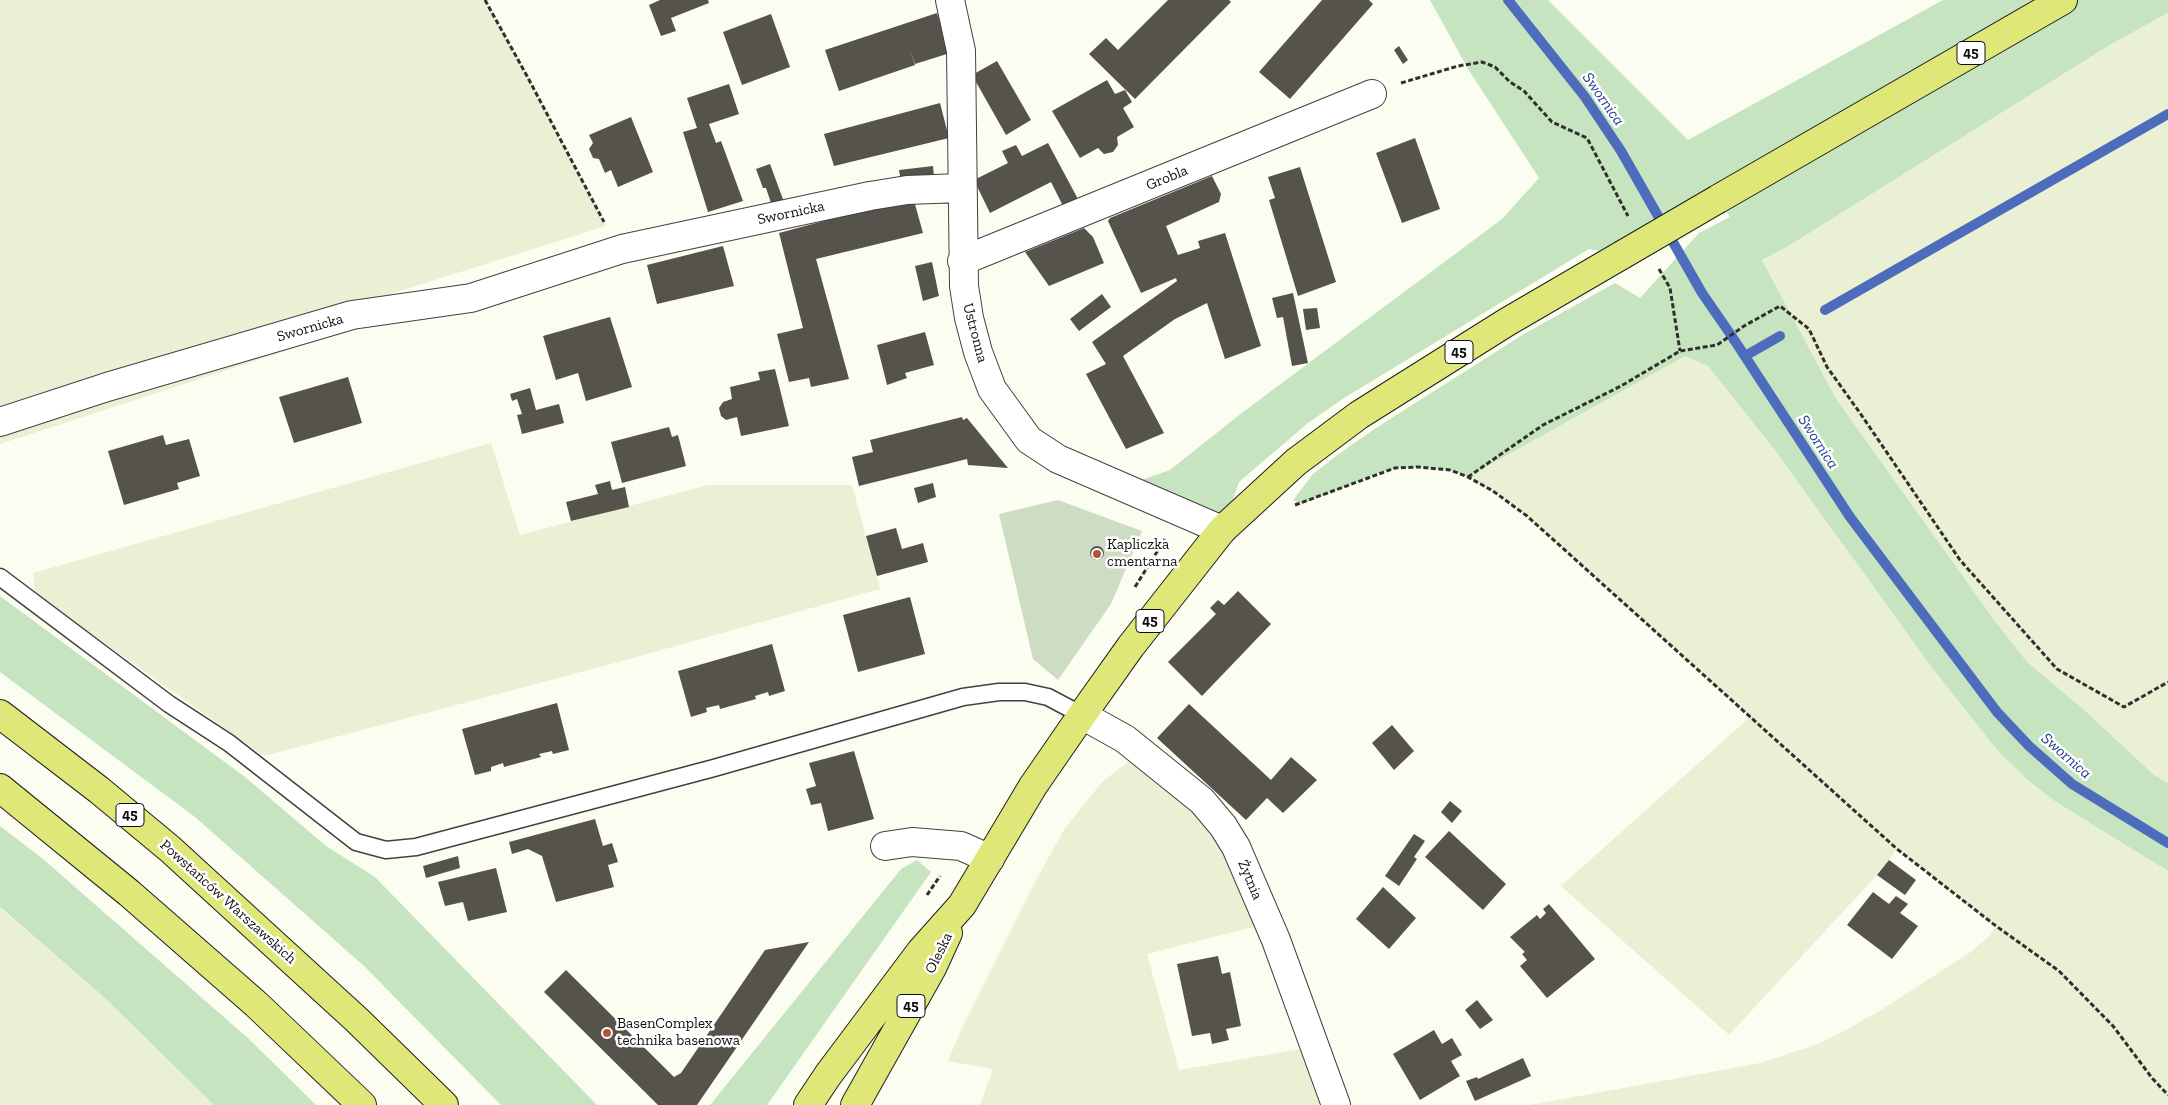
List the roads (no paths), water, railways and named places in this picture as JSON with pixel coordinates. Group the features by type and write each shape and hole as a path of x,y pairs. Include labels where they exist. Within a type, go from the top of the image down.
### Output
{"main road":[{"name":"45","path":"808,1105 828,1074 921,951 962,905 1033,786 1149,623 1222,530 1296,462 1359,416 1507,322 2058,1"},
{"name":"Powstańców Warszawskich","path":"0,714 99,790 170,849 350,1014 444,1105"},
{"path":"0,788 129,893 256,1004 362,1105"},
{"name":"Oleska","path":"854,1105 932,968 962,905"}],"street":[{"name":"Ustronna","path":"950,0 960,51 962,261 969,318 978,352 992,389 1029,440 1058,459 1222,530"},
{"name":"Grobla","path":"962,261 1372,94"},
{"name":"Swornicka","path":"0,422 106,387 352,316 471,298 622,249 870,196 907,190 961,188"},
{"name":"Żytnia","path":"1082,715 1125,739 1202,801 1223,826 1236,847 1276,940 1336,1105"},
{"path":"885,846 912,842 961,846 990,859"}],"lane":[{"path":"0,577 169,704 229,742 356,842 386,850 416,847 714,768 963,697 1000,692 1025,692 1048,697 1082,715"}],"waterway":[{"name":"Swornica","path":"1508,0 1585,97 1621,151 1702,293 1850,517 1997,712 2029,746 2072,784 2168,843"},
{"path":"1825,310 2168,114"},
{"path":"1745,356 1780,336"}],"place":[{"name":"Kapliczka cmentarna","path":"1097,554"},
{"name":"BasenComplex technika basenowa","path":"607,1033"}]}
